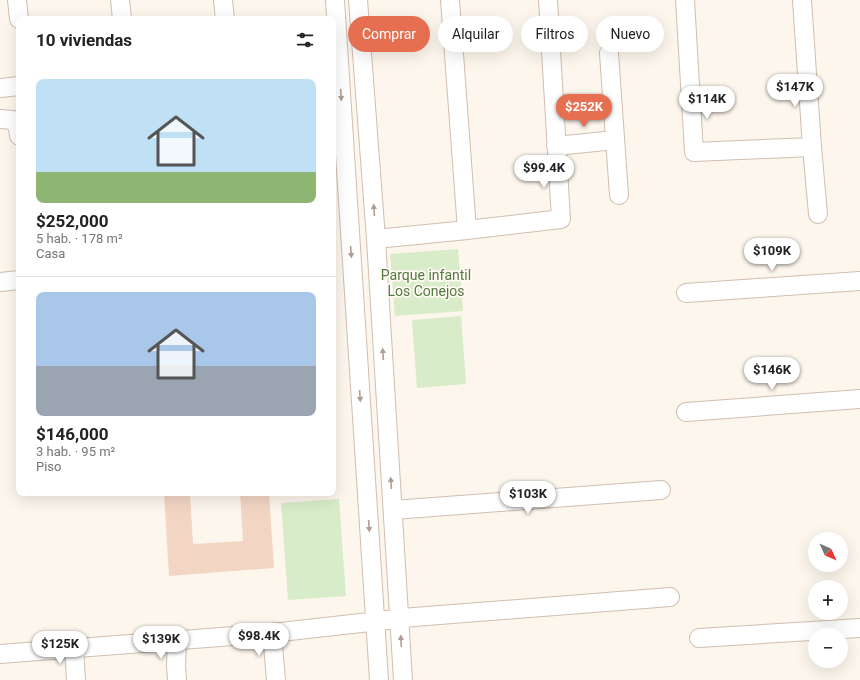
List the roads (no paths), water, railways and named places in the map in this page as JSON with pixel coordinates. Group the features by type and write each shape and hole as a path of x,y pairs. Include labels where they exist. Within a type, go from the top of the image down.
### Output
{"street":[{"path":"17,0 19,16"},
{"path":"120,0 122,16"},
{"path":"223,0 225,16"},
{"path":"335,0 335,16"},
{"path":"358,0 376,239 403,680"},
{"path":"450,0 467,230"},
{"path":"376,239 561,219 548,0"},
{"path":"685,0 694,152 812,147"},
{"path":"802,0 818,214"},
{"path":"609,53 619,194"},
{"path":"362,61 336,63 379,680"},
{"path":"0,88 16,86"},
{"path":"0,119 12,120 16,124"},
{"path":"556,146 615,140"},
{"path":"0,282 16,280"},
{"path":"686,293 860,281"},
{"path":"686,412 860,399"},
{"path":"393,510 661,490"},
{"path":"0,654 272,633 400,618 670,597"},
{"path":"699,638 860,628"},
{"path":"272,633 276,680"},
{"path":"177,640 177,680"},
{"path":"74,648 76,680"}],"park label":[{"name":"Parque infantil Los Conejos","path":"426,284"}]}
